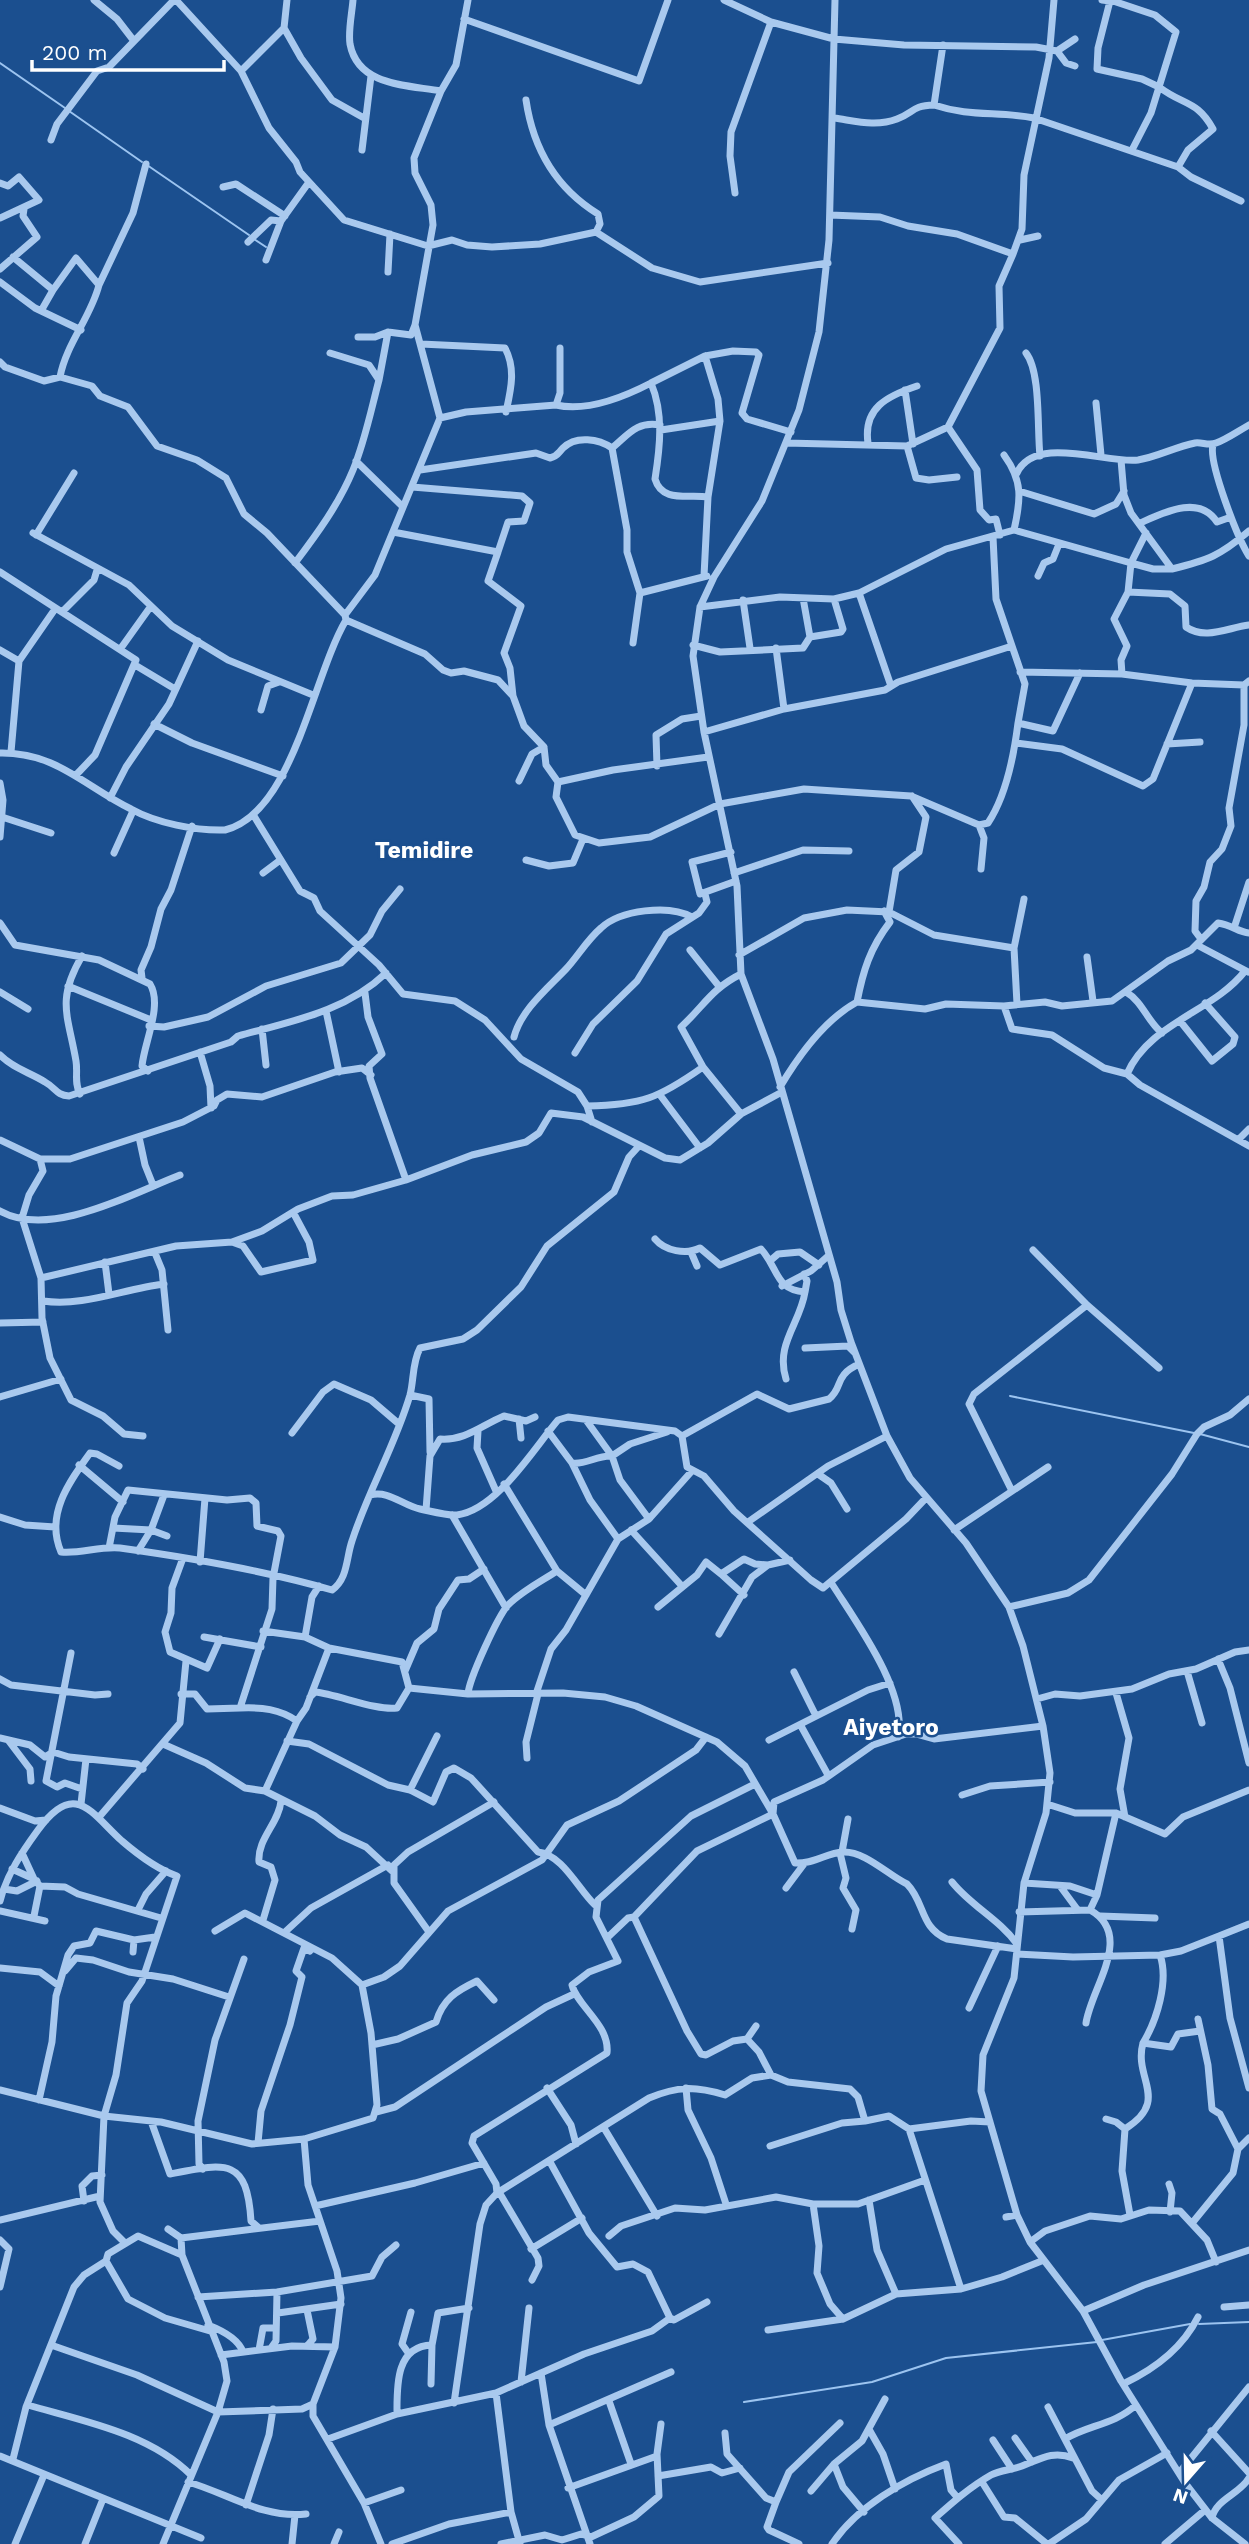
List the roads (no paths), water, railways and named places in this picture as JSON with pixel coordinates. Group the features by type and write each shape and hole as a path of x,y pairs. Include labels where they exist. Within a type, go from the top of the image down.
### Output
{"street":[{"path":"94,0 117,19 134,41"},
{"path":"51,140 57,124 97,71 109,67 175,0 241,71 269,128 309,182 344,220 428,246 452,240 467,245 492,247 540,244 596,232 652,268 700,282 828,263"},
{"path":"241,71 284,28 287,0"},
{"path":"353,0 350,45 360,65 371,76 407,87 441,91"},
{"path":"358,337 376,337 388,332 411,335 415,325 433,225 431,205 414,166 417,149 441,91 456,65 468,0"},
{"path":"464,19 639,80 668,0"},
{"path":"724,0 771,22 834,39 1048,48 1057,51 1066,63 1076,66"},
{"path":"835,0 834,118 828,263 819,332 791,432 762,501 714,577 700,607 693,645 708,757 735,877 741,974 781,1089 859,1364 887,1436 900,1462 987,1572 1009,1607 1037,1699 1050,1782 1047,1804 1024,1883 1014,1978 984,2055 979,2077 1017,2215 1030,2242 1083,2311 1136,2406 1179,2473 1212,2518 1245,2544"},
{"path":"786,443 814,441 856,445 910,445 948,427 1000,328 999,286 1020,240 1024,175 1034,118 1049,58 1054,0"},
{"path":"1132,150 1151,113 1159,87 1176,32 1155,15 1126,3 1107,0 1097,69 1142,79 1159,87 1173,98 1203,110 1213,129 1188,150 1178,167"},
{"path":"735,193 730,156 731,132 771,22"},
{"path":"284,28 332,100 364,118"},
{"path":"1057,51 1075,39"},
{"path":"934,105 943,45"},
{"path":"362,150 371,76"},
{"path":"526,100 531,131 546,165 580,201 598,214 600,225 596,232"},
{"path":"834,118 878,124 900,118 916,106 934,105 962,114 1010,114 1034,118 1178,167 1191,177 1241,201"},
{"path":"60,377 63,362 81,330 133,213 146,164"},
{"path":"0,183 8,186 19,177 39,200 0,218"},
{"path":"267,260 283,218 309,182"},
{"path":"223,187 236,184 283,218"},
{"path":"0,269 37,237 23,216 24,209"},
{"path":"830,215 880,217 908,226 957,234 1013,254"},
{"path":"248,242 271,220 283,218"},
{"path":"388,272 390,234"},
{"path":"1020,240 1027,236 1038,236"},
{"path":"13,257 53,290"},
{"path":"41,311 76,258 99,285"},
{"path":"0,282 41,311 81,330"},
{"path":"0,752 58,763 133,811 192,826 225,830 254,816 274,792 283,776 333,643 375,575 440,418 415,325"},
{"path":"295,563 332,511 356,461 379,380 388,332"},
{"path":"421,344 505,348 512,360 512,382 506,412"},
{"path":"556,405 560,393 560,348"},
{"path":"440,418 466,412 506,412 613,400 705,356 733,351 756,352 759,355 742,413 747,419 791,432"},
{"path":"330,353 369,365 379,380"},
{"path":"1026,353 1036,373 1036,420 1040,456"},
{"path":"704,576 708,497 720,421 718,399 705,356"},
{"path":"0,362 44,381 51,382 60,377 92,386 100,396 128,407 157,446 197,460 226,478 244,514 295,563 346,618 425,654 443,670 464,670 485,678 494,677 513,696"},
{"path":"651,383 656,396 660,428 655,479 657,486 669,496 708,497"},
{"path":"868,443 866,430 876,405 916,386"},
{"path":"905,390 916,478 929,481 957,477"},
{"path":"1096,402 1101,455"},
{"path":"612,448 631,429 644,425 660,428 720,421"},
{"path":"1017,473 1026,461 1040,456 1101,455 1121,460 1138,460 1197,443 1213,444 1249,425"},
{"path":"412,487 462,489 528,499 530,503 524,521 510,520 488,581 521,606 504,653 510,668 513,696 524,726 544,747 546,765 558,782 556,797 575,835 609,843 650,836 720,804 804,789 911,796 979,825 988,823 994,814 1016,743 1025,684 996,599 996,519 989,520 979,510 977,470 948,427"},
{"path":"420,470 536,453 550,458 572,442 584,440 596,440 612,448"},
{"path":"1213,444 1214,467 1231,517 1249,556"},
{"path":"612,448 627,530 630,566 640,593 633,643"},
{"path":"1004,455 1017,473 1019,491 1014,530"},
{"path":"1121,460 1124,491 1131,513 1172,569"},
{"path":"356,461 402,506"},
{"path":"74,473 35,534 97,570 130,585 172,626 228,660 313,695"},
{"path":"1019,491 1094,514 1116,504 1124,491"},
{"path":"1140,523 1178,507 1204,510 1217,522 1231,517"},
{"path":"700,607 743,600 834,599 859,593 935,553 964,542 1014,530 1153,569 1172,569 1202,563 1249,531"},
{"path":"393,532 498,552"},
{"path":"1122,674 1121,660 1127,646 1114,619 1128,592 1131,563 1146,533"},
{"path":"1038,576 1044,563 1053,559 1059,544"},
{"path":"11,752 19,661 59,610 93,580 97,570"},
{"path":"0,572 136,660 95,755 76,775"},
{"path":"640,593 704,576 714,577"},
{"path":"1128,592 1170,594 1185,606 1186,627 1195,634 1214,633 1249,625"},
{"path":"859,593 891,686"},
{"path":"693,645 720,652 750,648 803,648 810,637 803,598"},
{"path":"810,637 841,632 843,629 834,599"},
{"path":"743,600 750,648"},
{"path":"121,648 150,606"},
{"path":"110,798 126,767 175,689 198,642"},
{"path":"704,732 784,709 867,695 1012,646"},
{"path":"776,648 784,709"},
{"path":"0,650 19,661"},
{"path":"135,665 175,689"},
{"path":"1020,673 1122,674 1192,683 1247,683 1244,725 1229,808 1231,826 1222,849 1210,862 1204,887 1196,901 1195,931 1199,942 1247,971 1222,994 1162,1033 1135,1056 1127,1074"},
{"path":"1018,723 1053,730 1080,673"},
{"path":"261,710 268,686 279,682"},
{"path":"1016,743 1062,749 1143,786 1153,779 1192,683"},
{"path":"657,766 656,735 676,722 701,716"},
{"path":"154,724 192,743 283,776"},
{"path":"1167,744 1200,742"},
{"path":"519,781 532,754 544,747"},
{"path":"558,782 613,770 708,757"},
{"path":"0,783 0,836"},
{"path":"857,1002 864,965 875,941 890,922 887,911 896,870 919,852 923,838 926,817 911,796"},
{"path":"114,853 133,811"},
{"path":"254,816 279,861 291,872 300,891 314,898 320,911 387,973 403,994 455,1001 485,1020 521,1059 538,1072 572,1087 587,1106 592,1122"},
{"path":"2,817 51,833"},
{"path":"979,825 984,838 981,869"},
{"path":"142,978 141,970 152,947 161,909 171,890 192,826"},
{"path":"526,860 549,866 573,863 583,839"},
{"path":"731,852 692,862 700,894 803,850 849,851"},
{"path":"263,873 279,861"},
{"path":"1235,925 1249,882"},
{"path":"68,986 163,1027 208,1017 266,986 341,963 359,947 400,889"},
{"path":"575,1053 593,1024 637,981 666,933 692,917 707,902 705,894"},
{"path":"1017,1004 1014,948 1024,899"},
{"path":"514,1037 520,1023 547,987 601,927 655,909 678,910 692,917"},
{"path":"739,955 804,918 847,910 887,911 934,935 1014,948"},
{"path":"0,923 15,945 82,956 142,978 153,990 142,1066 148,1071"},
{"path":"41,1278 185,1245 232,1242 262,1231 293,1212 331,1196 353,1195 406,1180 472,1155 526,1142 540,1133 551,1113 592,1122 666,1158 680,1160 701,1148 741,1114 781,1089 802,1054 831,1020 857,1002 925,1009 946,1004 1004,1006 1045,1002 1062,1006 1112,1001 1199,942 1218,923 1235,925 1242,933 1249,933"},
{"path":"690,950 718,985"},
{"path":"80,1094 64,1007 68,986 82,956"},
{"path":"1087,957 1093,1001"},
{"path":"131,1074 148,1071 262,1029 326,1011 365,993 387,973"},
{"path":"741,974 718,985 697,1015 681,1027 703,1067 741,1114"},
{"path":"0,992 28,1010"},
{"path":"1126,992 1140,1003 1162,1033"},
{"path":"365,993 368,1017 382,1054 369,1066 370,1075 406,1180"},
{"path":"1180,1021 1212,1061 1233,1044 1235,1037 1205,1003"},
{"path":"1004,1006 1013,1029 1052,1035 1104,1068 1127,1074 1148,1090 1249,1146"},
{"path":"326,1011 339,1072"},
{"path":"262,1029 266,1065"},
{"path":"201,1052 210,1086 211,1108"},
{"path":"0,1055 21,1072 46,1082 58,1095 80,1094 128,1078 143,1058"},
{"path":"587,1106 625,1105 660,1095 703,1067"},
{"path":"0,1140 40,1159 70,1159 186,1121 211,1108 227,1094 262,1097 339,1072 362,1068 370,1075"},
{"path":"660,1095 701,1148"},
{"path":"1239,1139 1249,1129"},
{"path":"139,1137 153,1185"},
{"path":"119,1466 90,1453 79,1465 58,1504 55,1527 61,1552 109,1548 138,1551 276,1573 332,1590 339,1585 362,1509 388,1458 410,1395 420,1348 463,1339 477,1329 521,1287 547,1246 614,1192 629,1157 639,1146"},
{"path":"40,1159 43,1171 29,1195 22,1218 41,1278 43,1322 50,1358 71,1400 103,1416 124,1434 144,1436"},
{"path":"0,1211 22,1218 54,1220 114,1202 180,1175"},
{"path":"232,1242 243,1246 261,1272 313,1260 309,1242 293,1212"},
{"path":"655,1239 668,1249 691,1252 700,1248 720,1265 761,1249 771,1260 782,1286 795,1293 805,1292"},
{"path":"1033,1250 1087,1305 1159,1368"},
{"path":"691,1252 697,1266"},
{"path":"771,1260 778,1254 800,1252 819,1265"},
{"path":"155,1253 164,1284 169,1330"},
{"path":"782,1286 819,1265 828,1256"},
{"path":"105,1262 108,1294"},
{"path":"786,1379 782,1350 793,1321 800,1314 807,1281 804,1274"},
{"path":"43,1301 72,1304 108,1294 164,1284"},
{"path":"1012,1490 970,1405 974,1394 1087,1305"},
{"path":"0,1324 43,1322"},
{"path":"805,1348 848,1346 856,1353"},
{"path":"682,1436 757,1394 789,1409 828,1399 833,1396 841,1374 859,1364"},
{"path":"0,1396 61,1379"},
{"path":"292,1433 323,1392 334,1384 371,1400 399,1424"},
{"path":"410,1395 429,1399 430,1456 426,1510"},
{"path":"1009,1607 1068,1593 1089,1580 1172,1474 1197,1434 1230,1415 1249,1399"},
{"path":"430,1456 440,1439 452,1440 478,1431 504,1416 532,1420 535,1417"},
{"path":"370,1494 387,1494 398,1501 452,1515 474,1509 504,1484 558,1420 568,1417 675,1431 682,1436"},
{"path":"519,1419 521,1438"},
{"path":"585,1419 611,1456 620,1480 649,1519"},
{"path":"478,1431 477,1448 496,1491"},
{"path":"548,1431 572,1463 590,1500 618,1539"},
{"path":"572,1463 582,1464 604,1455 611,1456 630,1444 675,1431"},
{"path":"682,1436 683,1455 691,1472 704,1476 734,1511 823,1588 832,1584 926,1498"},
{"path":"748,1522 818,1474 887,1436"},
{"path":"79,1465 124,1502"},
{"path":"954,1530 1048,1467"},
{"path":"527,1758 526,1742 551,1650 566,1630 618,1539 649,1519 691,1472"},
{"path":"818,1474 831,1483 847,1509"},
{"path":"504,1484 557,1571 586,1595"},
{"path":"109,1548 113,1528 128,1490 205,1498 250,1498 256,1503 257,1526 278,1531 281,1536 273,1578 272,1609 240,1708"},
{"path":"138,1551 151,1530 163,1495"},
{"path":"200,1562 205,1498"},
{"path":"452,1515 506,1608"},
{"path":"0,1517 25,1525 55,1527"},
{"path":"113,1528 151,1530 167,1536"},
{"path":"631,1530 681,1585"},
{"path":"183,1558 172,1588 171,1614 165,1632 170,1652 207,1668 220,1639"},
{"path":"721,1574 744,1559 755,1564 768,1565 790,1560"},
{"path":"657,1607 696,1575 706,1562 744,1595"},
{"path":"719,1634 752,1577 768,1565"},
{"path":"405,1671 417,1643 434,1629 439,1609 452,1587 458,1580 469,1578 484,1569"},
{"path":"468,1694 475,1670 506,1608 522,1593 557,1571"},
{"path":"832,1584 898,1700 901,1725 898,1737"},
{"path":"304,1637 312,1597 319,1586"},
{"path":"263,1631 304,1637 329,1648 402,1662 409,1688 397,1707 390,1709 368,1702 343,1700 327,1692 315,1692 310,1697"},
{"path":"204,1637 261,1647"},
{"path":"265,1791 310,1697 329,1648"},
{"path":"1037,1699 1055,1694 1116,1693 1249,1650"},
{"path":"71,1653 46,1781 57,1787 65,1783 82,1789"},
{"path":"1217,1659 1225,1674 1240,1721 1249,1763"},
{"path":"100,1816 180,1723 186,1661"},
{"path":"1187,1671 1202,1723"},
{"path":"794,1672 816,1716"},
{"path":"0,1679 11,1685 95,1695 108,1693"},
{"path":"769,1740 869,1690 890,1683"},
{"path":"409,1688 468,1694 563,1693 619,1700 706,1737 731,1752 745,1766 773,1814 795,1863 804,1864 841,1852 857,1855 907,1884 913,1890 927,1926 947,1939 1017,1949 1111,1956 1160,1955 1181,1951 1249,1924"},
{"path":"1116,1693 1129,1738 1120,1789 1125,1817"},
{"path":"181,1694 195,1694 207,1709 271,1710 286,1713 297,1721"},
{"path":"1240,1721 1249,1721"},
{"path":"801,1726 828,1775"},
{"path":"773,1814 774,1802 828,1775 873,1745 916,1734 934,1739 1043,1726"},
{"path":"410,1790 437,1736"},
{"path":"362,1985 384,1977 400,1966 448,1911 542,1860 567,1825 620,1801 696,1750 706,1737"},
{"path":"4,1739 30,1745 45,1757 53,1752 86,1759 137,1764 143,1769"},
{"path":"4,1739 30,1769 31,1781"},
{"path":"287,1741 309,1744 388,1785 410,1790 433,1802 446,1772 454,1768 471,1778 538,1852 547,1853 559,1862 596,1905"},
{"path":"163,1744 206,1763 245,1788 265,1791 315,1816 390,1868 394,1883 429,1932"},
{"path":"81,1804 86,1759"},
{"path":"962,1795 990,1786 1050,1782"},
{"path":"533,2280 539,2266 472,2143 474,2136 607,2053 608,2045 591,2010 574,1994 572,1985 578,1979 618,1961 596,1917 596,1905 607,1891 691,1816 755,1784"},
{"path":"1047,1804 1089,1815 1116,1813 1165,1834 1184,1817 1249,1790"},
{"path":"263,1920 275,1880 271,1867 259,1862 258,1853 279,1816 281,1801"},
{"path":"285,1932 311,1908 390,1868 398,1858 494,1802"},
{"path":"0,1901 12,1869 41,1823 58,1809 81,1804 100,1816 124,1843 177,1876 143,1975 127,2003 116,2074 104,2116 100,2196 113,2231 124,2242"},
{"path":"0,1808 41,1823"},
{"path":"1090,1910 1096,1903 1116,1813"},
{"path":"607,1938 628,1918 634,1917 697,1851 773,1814"},
{"path":"848,1819 841,1852 846,1878 844,1888 856,1910 852,1929"},
{"path":"22,1853 37,1882 34,1916"},
{"path":"786,1888 804,1864"},
{"path":"12,1869 37,1882 65,1887 78,1894 161,1917"},
{"path":"138,1910 146,1894 166,1871"},
{"path":"4,1889 17,1891 37,1882"},
{"path":"952,1882 967,1900 1006,1929 1017,1949"},
{"path":"1024,1883 1060,1885 1094,1892 1097,1895"},
{"path":"1060,1885 1077,1909"},
{"path":"1019,1912 1077,1909 1090,1910 1100,1916 1155,1918"},
{"path":"0,1911 34,1916 45,1921"},
{"path":"0,2090 104,2116 151,2121 197,2131 232,2142 304,2139 373,2118 376,2112 372,2045 362,1985 332,1958 245,1913 215,1931"},
{"path":"1086,2023 1089,2004 1111,1956 1111,1944 1100,1916"},
{"path":"634,1917 687,2031 701,2054 706,2055 733,2041 747,2039 757,2026"},
{"path":"39,2100 52,2042 52,2020 59,1986 74,1946 90,1943 95,1931 134,1940 155,1937"},
{"path":"1219,1936 1230,2018 1249,2088"},
{"path":"133,1952 134,1940"},
{"path":"970,2008 998,1946"},
{"path":"258,2143 261,2110 290,2025 302,1977 296,1971 304,1948 314,1953 318,1951"},
{"path":"1125,2129 1140,2119 1150,2097 1140,2057 1165,1979 1160,1955"},
{"path":"62,1976 76,1958 143,1975 173,1979 229,1997"},
{"path":"203,2169 199,2164 197,2131 215,2040 244,1959"},
{"path":"0,1968 40,1972 59,1986"},
{"path":"372,2045 398,2039 436,2022 441,2006 451,1994 477,1981 494,2000"},
{"path":"376,2112 395,2107 546,2007 574,1994"},
{"path":"1198,2019 1208,2065 1212,2109 1220,2114 1238,2149"},
{"path":"1143,2043 1171,2047 1178,2034 1200,2031"},
{"path":"747,2039 759,2052 771,2076"},
{"path":"454,2403 480,2224 486,2205 498,2192 649,2098 675,2087 700,2088 725,2095 752,2078 771,2076 816,2087 850,2090 858,2097 865,2121"},
{"path":"547,2088 571,2125 576,2144"},
{"path":"685,2088 688,2110 714,2165 726,2204"},
{"path":"770,2146 842,2123 889,2116 909,2129 961,2289"},
{"path":"1106,2119 1125,2129"},
{"path":"151,2121 170,2175 203,2169 232,2170 240,2174 246,2181 251,2221 259,2228"},
{"path":"909,2129 971,2121 990,2122"},
{"path":"604,2128 657,2216"},
{"path":"1125,2129 1122,2171 1130,2215"},
{"path":"1193,2222 1233,2172 1238,2149 1249,2138"},
{"path":"304,2139 305,2168 338,2281 341,2304 335,2347 313,2404 313,2416 364,2503 381,2544"},
{"path":"550,2162 589,2233 617,2267 633,2264 648,2272 670,2318"},
{"path":"315,2206 415,2183 484,2163"},
{"path":"84,2201 82,2186 86,2180 102,2175"},
{"path":"609,2236 621,2227 675,2208 705,2210 726,2204 742,2205 776,2197 813,2204 858,2204 925,2180"},
{"path":"1169,2184 1172,2193 1170,2212"},
{"path":"0,2220 100,2196"},
{"path":"869,2200 877,2250 896,2294"},
{"path":"813,2204 819,2246 817,2273 830,2304 844,2319"},
{"path":"1030,2242 1045,2231 1090,2217 1111,2219 1149,2210 1180,2211 1207,2239 1216,2262"},
{"path":"1006,2217 1017,2215"},
{"path":"531,2249 582,2218"},
{"path":"169,2229 181,2238 320,2221"},
{"path":"13,2459 28,2405 74,2287 85,2274 106,2261 108,2254 138,2236 182,2255"},
{"path":"163,2544 218,2412 227,2381 221,2355 182,2255 181,2238"},
{"path":"0,2240 9,2249 0,2287"},
{"path":"198,2297 276,2292 372,2276 382,2257 396,2245"},
{"path":"1083,2311 1144,2285 1249,2250"},
{"path":"768,2330 844,2319 896,2294 961,2289 1044,2260"},
{"path":"106,2261 128,2299 165,2318 224,2332 242,2346 243,2352"},
{"path":"271,2348 276,2341 276,2292"},
{"path":"328,2439 397,2414 496,2393 652,2331 670,2318 674,2320 707,2302"},
{"path":"278,2313 341,2304"},
{"path":"1224,2307 1249,2305"},
{"path":"431,2384 432,2345 440,2311 469,2308"},
{"path":"520,2382 529,2308"},
{"path":"307,2310 313,2339 307,2346"},
{"path":"409,2354 402,2344 411,2312"},
{"path":"1123,2384 1151,2371 1167,2357 1186,2338 1198,2317"},
{"path":"259,2350 262,2328 276,2328"},
{"path":"51,2345 137,2375 218,2412 302,2409 313,2404"},
{"path":"397,2414 397,2380 400,2368 409,2354 420,2345 432,2345"},
{"path":"221,2355 271,2348 335,2347"},
{"path":"549,2425 671,2372"},
{"path":"541,2373 549,2425 568,2488 589,2540"},
{"path":"1179,2473 1249,2387"},
{"path":"496,2393 511,2512 519,2541"},
{"path":"811,2491 834,2464 870,2431 885,2399"},
{"path":"609,2400 631,2464"},
{"path":"28,2405 123,2433 153,2447 190,2478 246,2505 295,2515 306,2514"},
{"path":"1065,2439 1076,2432 1122,2418 1136,2406"},
{"path":"1048,2407 1092,2491 1102,2500"},
{"path":"246,2505 267,2445 273,2409"},
{"path":"799,2544 776,2536 767,2527 789,2472 840,2423"},
{"path":"501,2544 545,2535 559,2541 589,2540 634,2517 659,2496 657,2456 661,2424"},
{"path":"870,2431 883,2454 895,2489"},
{"path":"1211,2431 1249,2475 1213,2511 1212,2518"},
{"path":"724,2433 727,2454 766,2498 776,2502"},
{"path":"1015,2438 1032,2462"},
{"path":"993,2441 1012,2469"},
{"path":"982,2482 1004,2517 1015,2518 1048,2544 1086,2519 1119,2480 1167,2453"},
{"path":"959,2544 935,2518 957,2497 992,2474 1046,2455 1063,2454 1073,2458"},
{"path":"0,2456 13,2459 44,2475 201,2538"},
{"path":"568,2488 657,2456"},
{"path":"834,2464 843,2487 864,2512"},
{"path":"832,2544 849,2520 895,2489 946,2465 951,2490 957,2497"},
{"path":"658,2476 707,2468 722,2473 740,2468"},
{"path":"15,2544 44,2475"},
{"path":"364,2503 401,2490"},
{"path":"85,2544 103,2499"},
{"path":"1165,2544 1175,2540 1205,2510"},
{"path":"392,2544 449,2524 511,2512"},
{"path":"292,2544 295,2515"},
{"path":"334,2544 339,2532"}],"waterway":[{"path":"0,63 65,108"},
{"path":"69,111 142,162"},
{"path":"147,165 249,235"},
{"path":"254,239 266,247"},
{"path":"1010,1396 1194,1433"},
{"path":"1200,1434 1249,1447"},
{"path":"1199,2324 1249,2322"},
{"path":"1102,2340 1190,2324"},
{"path":"744,2402 872,2382 946,2358 1097,2342"}],"district":[{"name":"Temidire","path":"424,850"},
{"name":"Aiyetoro","path":"891,1727"}]}
